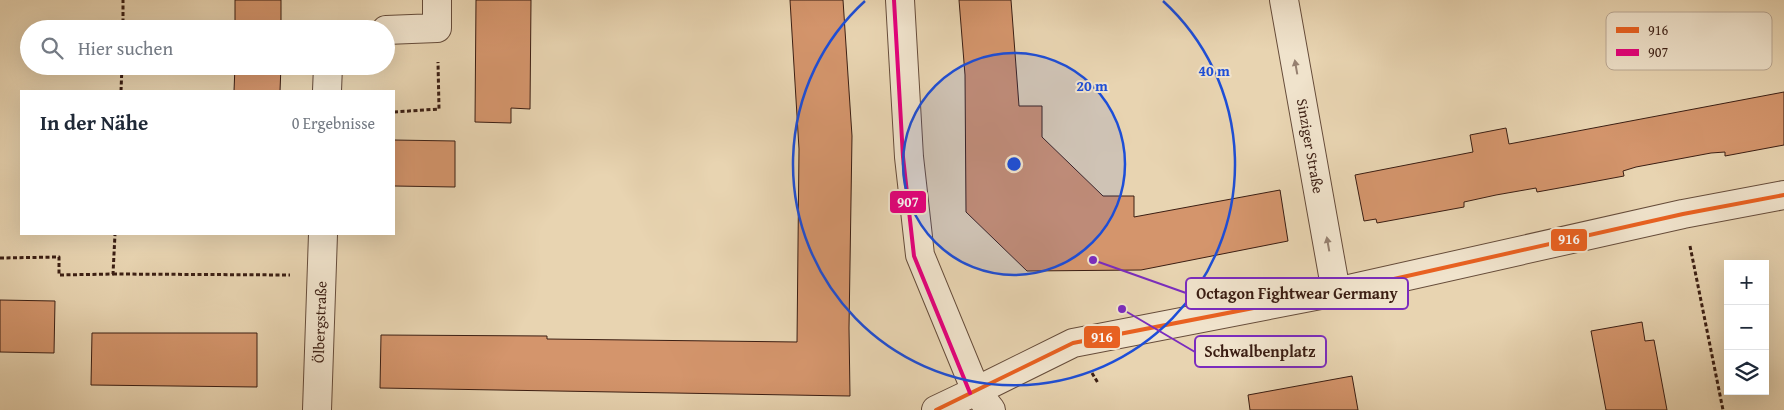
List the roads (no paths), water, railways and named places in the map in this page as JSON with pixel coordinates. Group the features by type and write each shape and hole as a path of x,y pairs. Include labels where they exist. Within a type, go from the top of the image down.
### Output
{"street":[{"path":"395,30 438,28 437,0"},
{"path":"900,0 909,157 920,255 984,400"},
{"name":"Sinziger Straße","path":"1284,0 1336,292"},
{"path":"327,90 328,75"},
{"path":"936,410 984,400 1073,343 1336,292 1683,214 1784,195"},
{"name":"Ölbergstraße","path":"317,410 323,235"}],"place":[{"name":"Octagon Fightwear Germany","path":"1093,260"},
{"name":"Schwalbenplatz","path":"1122,309"}]}
